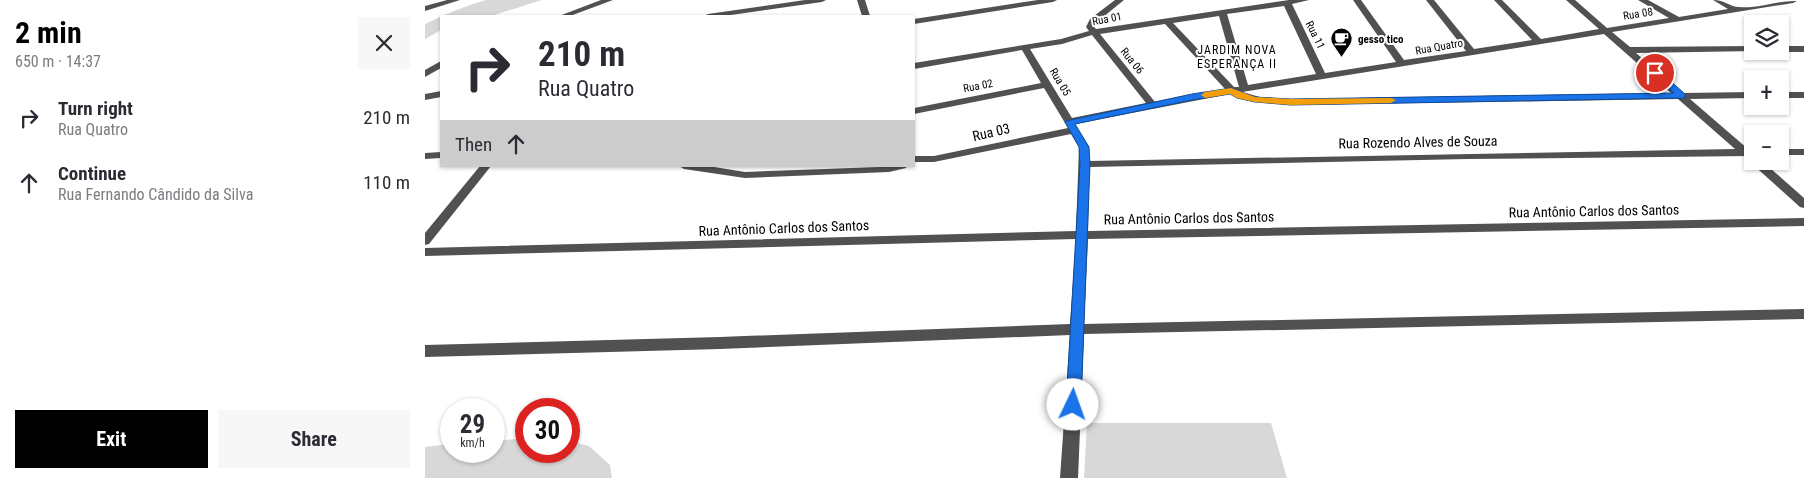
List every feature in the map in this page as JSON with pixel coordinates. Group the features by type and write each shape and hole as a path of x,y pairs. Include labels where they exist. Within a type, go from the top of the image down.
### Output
{"street":[{"path":"425,8 455,0"},
{"path":"566,15 609,0"},
{"path":"715,15 822,0"},
{"path":"861,0 866,15"},
{"path":"915,22 1053,0"},
{"path":"1094,32 1090,24 1120,0"},
{"name":"Rua 01","path":"915,66 1080,38 1094,32 1222,12 1272,2 1287,3 1305,0"},
{"path":"1357,0 1402,64"},
{"path":"1430,0 1473,52"},
{"path":"1498,0 1538,42"},
{"path":"1570,0 1744,150"},
{"path":"1642,0 1677,19"},
{"path":"1717,0 1737,10"},
{"path":"1792,0 1803,5"},
{"name":"Rua 08","path":"1605,31 1792,0"},
{"name":"Rua 11","path":"1287,3 1322,77"},
{"path":"1222,12 1244,90"},
{"path":"1166,20 1231,91 1241,96 1255,99 1291,102 1744,95"},
{"name":"Rua Quatro","path":"1072,126 1153,105 1231,91 1605,31"},
{"name":"Rua 06","path":"1094,32 1153,105"},
{"name":"Rua 05","path":"1025,48 1084,147 1085,164 1078,329 1069,478"},
{"path":"1629,50 1744,49"},
{"path":"1789,49 1804,49"},
{"path":"425,74 440,65"},
{"name":"Rua 02","path":"915,111 1047,85"},
{"path":"425,97 440,94"},
{"path":"1789,95 1804,95"},
{"name":"Rua 03","path":"915,159 934,160 1072,126"},
{"path":"1789,152 1804,152"},
{"path":"425,156 440,155"},
{"name":"Rua Rozendo Alves de Souza","path":"1085,164 1467,156 1744,156"},
{"path":"915,164 934,160"},
{"path":"425,242 486,167"},
{"path":"691,167 725,173 764,175 898,167"},
{"path":"1766,170 1804,204"},
{"name":"Rua Antônio Carlos dos Santos","path":"425,252 1082,235 1804,222"},
{"path":"425,351 720,343 1078,329 1804,314"}],"shaded area":[{"path":"486,0 542,0 494,15 445,15"},
{"path":"440,16 440,31 425,39 425,24"},
{"path":"1087,423 1271,423 1287,478 1084,478"},
{"path":"515,439 515,463 580,463 580,444 589,446 610,465 612,478 425,478 425,447 440,445 440,463 505,463 505,440"}],"slow traffic":[{"path":"1205,95 1231,91 1241,96 1255,99 1291,102 1391,100"}],"place":[{"name":"gesso tico","path":"1342,58"}],"district":[{"name":"JARDIM NOVA ESPERANÇA II","path":"1237,57"}],"route":[{"path":"1073,405 1085,164 1084,147 1070,122 1231,91 1241,96 1255,99 1291,102 1682,96 1655,73"}]}
